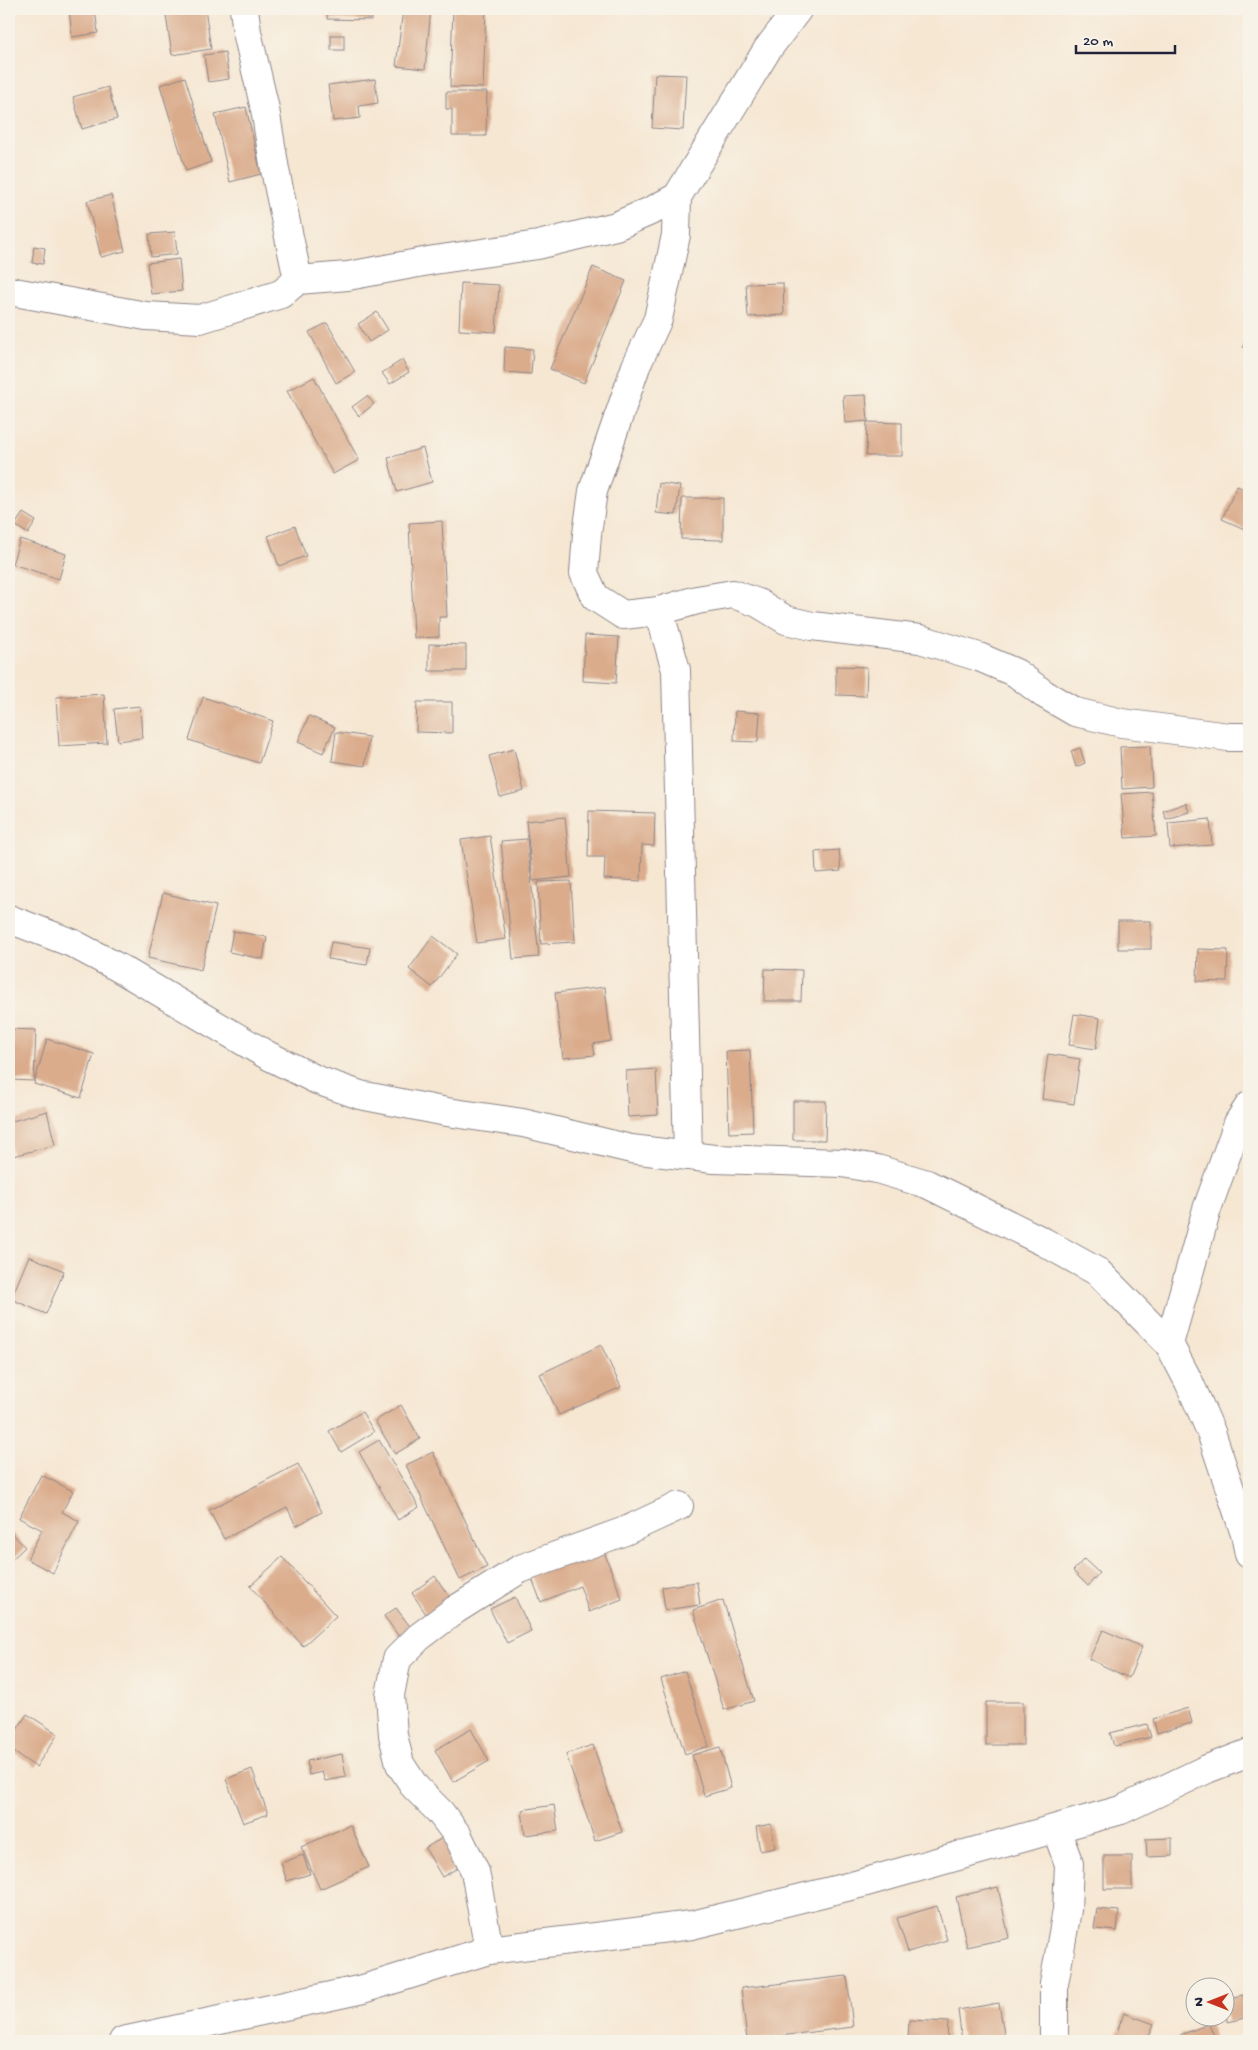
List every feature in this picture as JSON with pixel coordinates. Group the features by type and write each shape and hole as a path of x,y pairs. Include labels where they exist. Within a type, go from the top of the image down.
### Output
{"street":[{"path":"244,9 247,32 266,109 275,170 298,280"},
{"path":"798,9 767,50 678,197 676,235 658,319 636,366 593,491 584,573 595,597 623,615 660,611 697,600 733,594 758,604 786,620 812,626 920,639 979,657 1016,674 1044,694 1075,712 1122,723 1228,737 1249,737"},
{"path":"9,291 146,316 200,319 281,294 298,280 348,276 434,260 538,245 616,226 678,197"},
{"path":"660,611 676,670 688,1156"},
{"path":"9,919 72,943 112,964 267,1055 317,1080 360,1095 523,1124 631,1149 714,1159 842,1163 877,1169 927,1184 1098,1272 1169,1344 1189,1382 1211,1432 1245,1534 1249,1554"},
{"path":"1169,1344 1207,1209 1238,1124 1249,1106"},
{"path":"489,1950 474,1872 470,1863 452,1828 440,1812 415,1787 400,1764 393,1735 390,1702 393,1674 397,1659 419,1637 455,1610 520,1569 625,1530 679,1506"},
{"path":"124,2041 363,1989 489,1950 692,1926 859,1884 1121,1810 1207,1769 1249,1753"},
{"path":"1054,2041 1054,1984 1067,1910 1069,1864 1056,1828"}],"building":[{"path":"69,9 95,9 98,33 72,37"},
{"path":"165,9 205,9 211,49 172,55"},
{"path":"328,9 372,9 372,20 327,19"},
{"path":"403,9 431,9 425,69 396,66"},
{"path":"453,9 486,9 483,88 450,87"},
{"path":"331,35 344,35 344,50 331,50"},
{"path":"225,52 229,79 208,82 204,55"},
{"path":"655,74 686,75 683,130 652,128"},
{"path":"185,77 211,162 186,171 160,85"},
{"path":"375,79 378,103 359,106 360,118 333,121 328,85"},
{"path":"108,87 117,119 82,129 73,97"},
{"path":"446,92 487,92 486,136 452,136 452,109 446,109"},
{"path":"246,107 261,174 230,182 215,114"},
{"path":"111,195 125,251 101,257 87,201"},
{"path":"175,232 177,254 151,257 149,234"},
{"path":"34,246 45,248 43,264 32,263"},
{"path":"179,259 182,291 151,294 147,263"},
{"path":"593,267 626,281 584,383 550,369"},
{"path":"461,283 499,285 496,332 459,330"},
{"path":"783,283 784,315 748,317 746,284"},
{"path":"377,312 388,330 369,342 358,324"},
{"path":"327,323 355,372 336,383 309,332"},
{"path":"1249,330 1249,349 1243,347"},
{"path":"505,347 533,349 531,374 504,372"},
{"path":"402,360 409,372 390,384 382,373"},
{"path":"314,377 359,460 333,474 287,391"},
{"path":"866,395 868,422 902,423 902,456 866,456 867,421 845,423 843,396"},
{"path":"367,396 374,404 359,416 352,407"},
{"path":"423,448 432,482 397,492 388,458"},
{"path":"1249,469 1249,485 1243,482"},
{"path":"659,483 680,486 676,515 656,513"},
{"path":"1237,486 1249,491 1249,531 1222,519"},
{"path":"682,498 723,498 723,540 681,539"},
{"path":"23,513 36,521 28,534 15,525"},
{"path":"442,521 447,617 439,617 439,637 414,638 409,523"},
{"path":"295,526 306,556 279,566 268,536"},
{"path":"20,539 66,554 59,579 12,564"},
{"path":"585,635 619,637 616,683 583,681"},
{"path":"429,644 466,645 466,671 429,671"},
{"path":"836,666 867,667 866,696 836,695"},
{"path":"104,694 107,743 59,746 56,697"},
{"path":"203,697 273,721 259,763 189,740"},
{"path":"417,702 452,702 452,733 416,732"},
{"path":"140,706 142,738 118,741 114,709"},
{"path":"735,711 760,713 758,742 734,741"},
{"path":"309,716 335,727 323,753 298,742"},
{"path":"336,732 369,737 365,766 332,761"},
{"path":"1150,746 1152,787 1122,789 1120,747"},
{"path":"1080,748 1085,763 1076,767 1071,751"},
{"path":"514,749 524,791 500,797 489,756"},
{"path":"1152,792 1156,836 1125,838 1121,794"},
{"path":"1186,803 1189,812 1166,819 1163,811"},
{"path":"589,811 655,813 654,846 642,845 641,881 604,879 605,857 588,857"},
{"path":"565,817 571,877 533,881 526,821"},
{"path":"1210,819 1212,845 1170,848 1168,823"},
{"path":"490,836 506,939 477,943 461,840"},
{"path":"527,839 539,957 513,959 501,841"},
{"path":"839,850 841,871 816,873 815,852"},
{"path":"571,881 575,942 541,944 538,882"},
{"path":"163,893 216,906 201,970 148,958"},
{"path":"1118,921 1151,921 1151,949 1118,949"},
{"path":"233,931 267,937 263,959 229,952"},
{"path":"433,936 457,954 432,987 409,969"},
{"path":"331,942 370,948 367,965 328,959"},
{"path":"1198,949 1228,950 1227,982 1197,981"},
{"path":"765,969 802,970 801,1001 764,1001"},
{"path":"605,987 611,1041 593,1044 595,1055 563,1058 555,993"},
{"path":"1074,1014 1100,1018 1096,1049 1069,1045"},
{"path":"9,1029 36,1030 34,1081 9,1080"},
{"path":"47,1039 94,1054 81,1098 34,1084"},
{"path":"750,1050 753,1132 729,1133 726,1051"},
{"path":"1048,1054 1080,1059 1074,1104 1042,1099"},
{"path":"656,1069 658,1115 628,1117 626,1071"},
{"path":"793,1101 826,1101 825,1140 793,1140"},
{"path":"47,1111 55,1145 13,1156 9,1141 9,1122"},
{"path":"29,1256 64,1271 46,1314 11,1299"},
{"path":"601,1345 621,1387 559,1415 540,1374"},
{"path":"401,1405 420,1439 395,1454 375,1421"},
{"path":"362,1412 374,1432 341,1452 329,1431"},
{"path":"379,1440 419,1507 398,1520 359,1452"},
{"path":"433,1452 487,1567 460,1580 406,1465"},
{"path":"298,1464 322,1512 296,1526 287,1507 224,1539 209,1510"},
{"path":"41,1475 73,1491 62,1512 79,1521 53,1573 27,1559 42,1530 19,1518"},
{"path":"9,1530 25,1547 9,1562"},
{"path":"603,1549 622,1599 589,1612 580,1586 541,1602 531,1576"},
{"path":"282,1557 336,1616 303,1646 250,1586"},
{"path":"1084,1559 1099,1573 1088,1586 1073,1571"},
{"path":"435,1576 450,1598 426,1614 412,1593"},
{"path":"697,1582 700,1605 665,1610 662,1587"},
{"path":"515,1597 531,1631 507,1643 490,1609"},
{"path":"723,1600 754,1701 724,1710 693,1610"},
{"path":"396,1608 412,1629 400,1638 384,1616"},
{"path":"1103,1630 1142,1647 1129,1678 1089,1659"},
{"path":"685,1671 709,1746 685,1754 661,1679"},
{"path":"986,1702 1023,1702 1023,1745 986,1745"},
{"path":"1188,1708 1192,1723 1157,1733 1153,1719"},
{"path":"27,1714 58,1734 36,1767 9,1749 9,1742"},
{"path":"1147,1724 1151,1737 1114,1746 1110,1733"},
{"path":"471,1729 489,1761 453,1782 435,1750"},
{"path":"593,1745 622,1832 595,1841 566,1754"},
{"path":"720,1747 731,1788 704,1796 692,1755"},
{"path":"342,1754 346,1777 325,1781 322,1772 309,1775 307,1761"},
{"path":"252,1769 268,1814 243,1823 226,1779"},
{"path":"554,1805 558,1831 525,1835 522,1810"},
{"path":"771,1824 775,1848 760,1851 756,1827"},
{"path":"350,1825 369,1867 320,1889 301,1847"},
{"path":"446,1836 463,1865 442,1877 425,1848"},
{"path":"1172,1838 1172,1856 1147,1857 1146,1839"},
{"path":"303,1855 310,1874 287,1881 281,1863"},
{"path":"1104,1856 1132,1856 1132,1889 1104,1889"},
{"path":"998,1887 1009,1938 967,1947 956,1897"},
{"path":"937,1906 947,1940 908,1952 897,1918"},
{"path":"1097,1909 1119,1911 1117,1931 1094,1929"},
{"path":"847,1976 853,2027 747,2040 741,1988"},
{"path":"1243,1995 1249,2017 1236,2020 1236,1997"},
{"path":"999,2003 1005,2040 962,2041 958,2010"},
{"path":"1124,2013 1154,2024 1147,2041 1114,2041"},
{"path":"909,2020 948,2022 947,2041 908,2041"},
{"path":"1198,2028 1211,2028 1216,2041 1182,2041 1180,2035"},
{"path":"826,2037 827,2041 809,2041 809,2040"}]}
